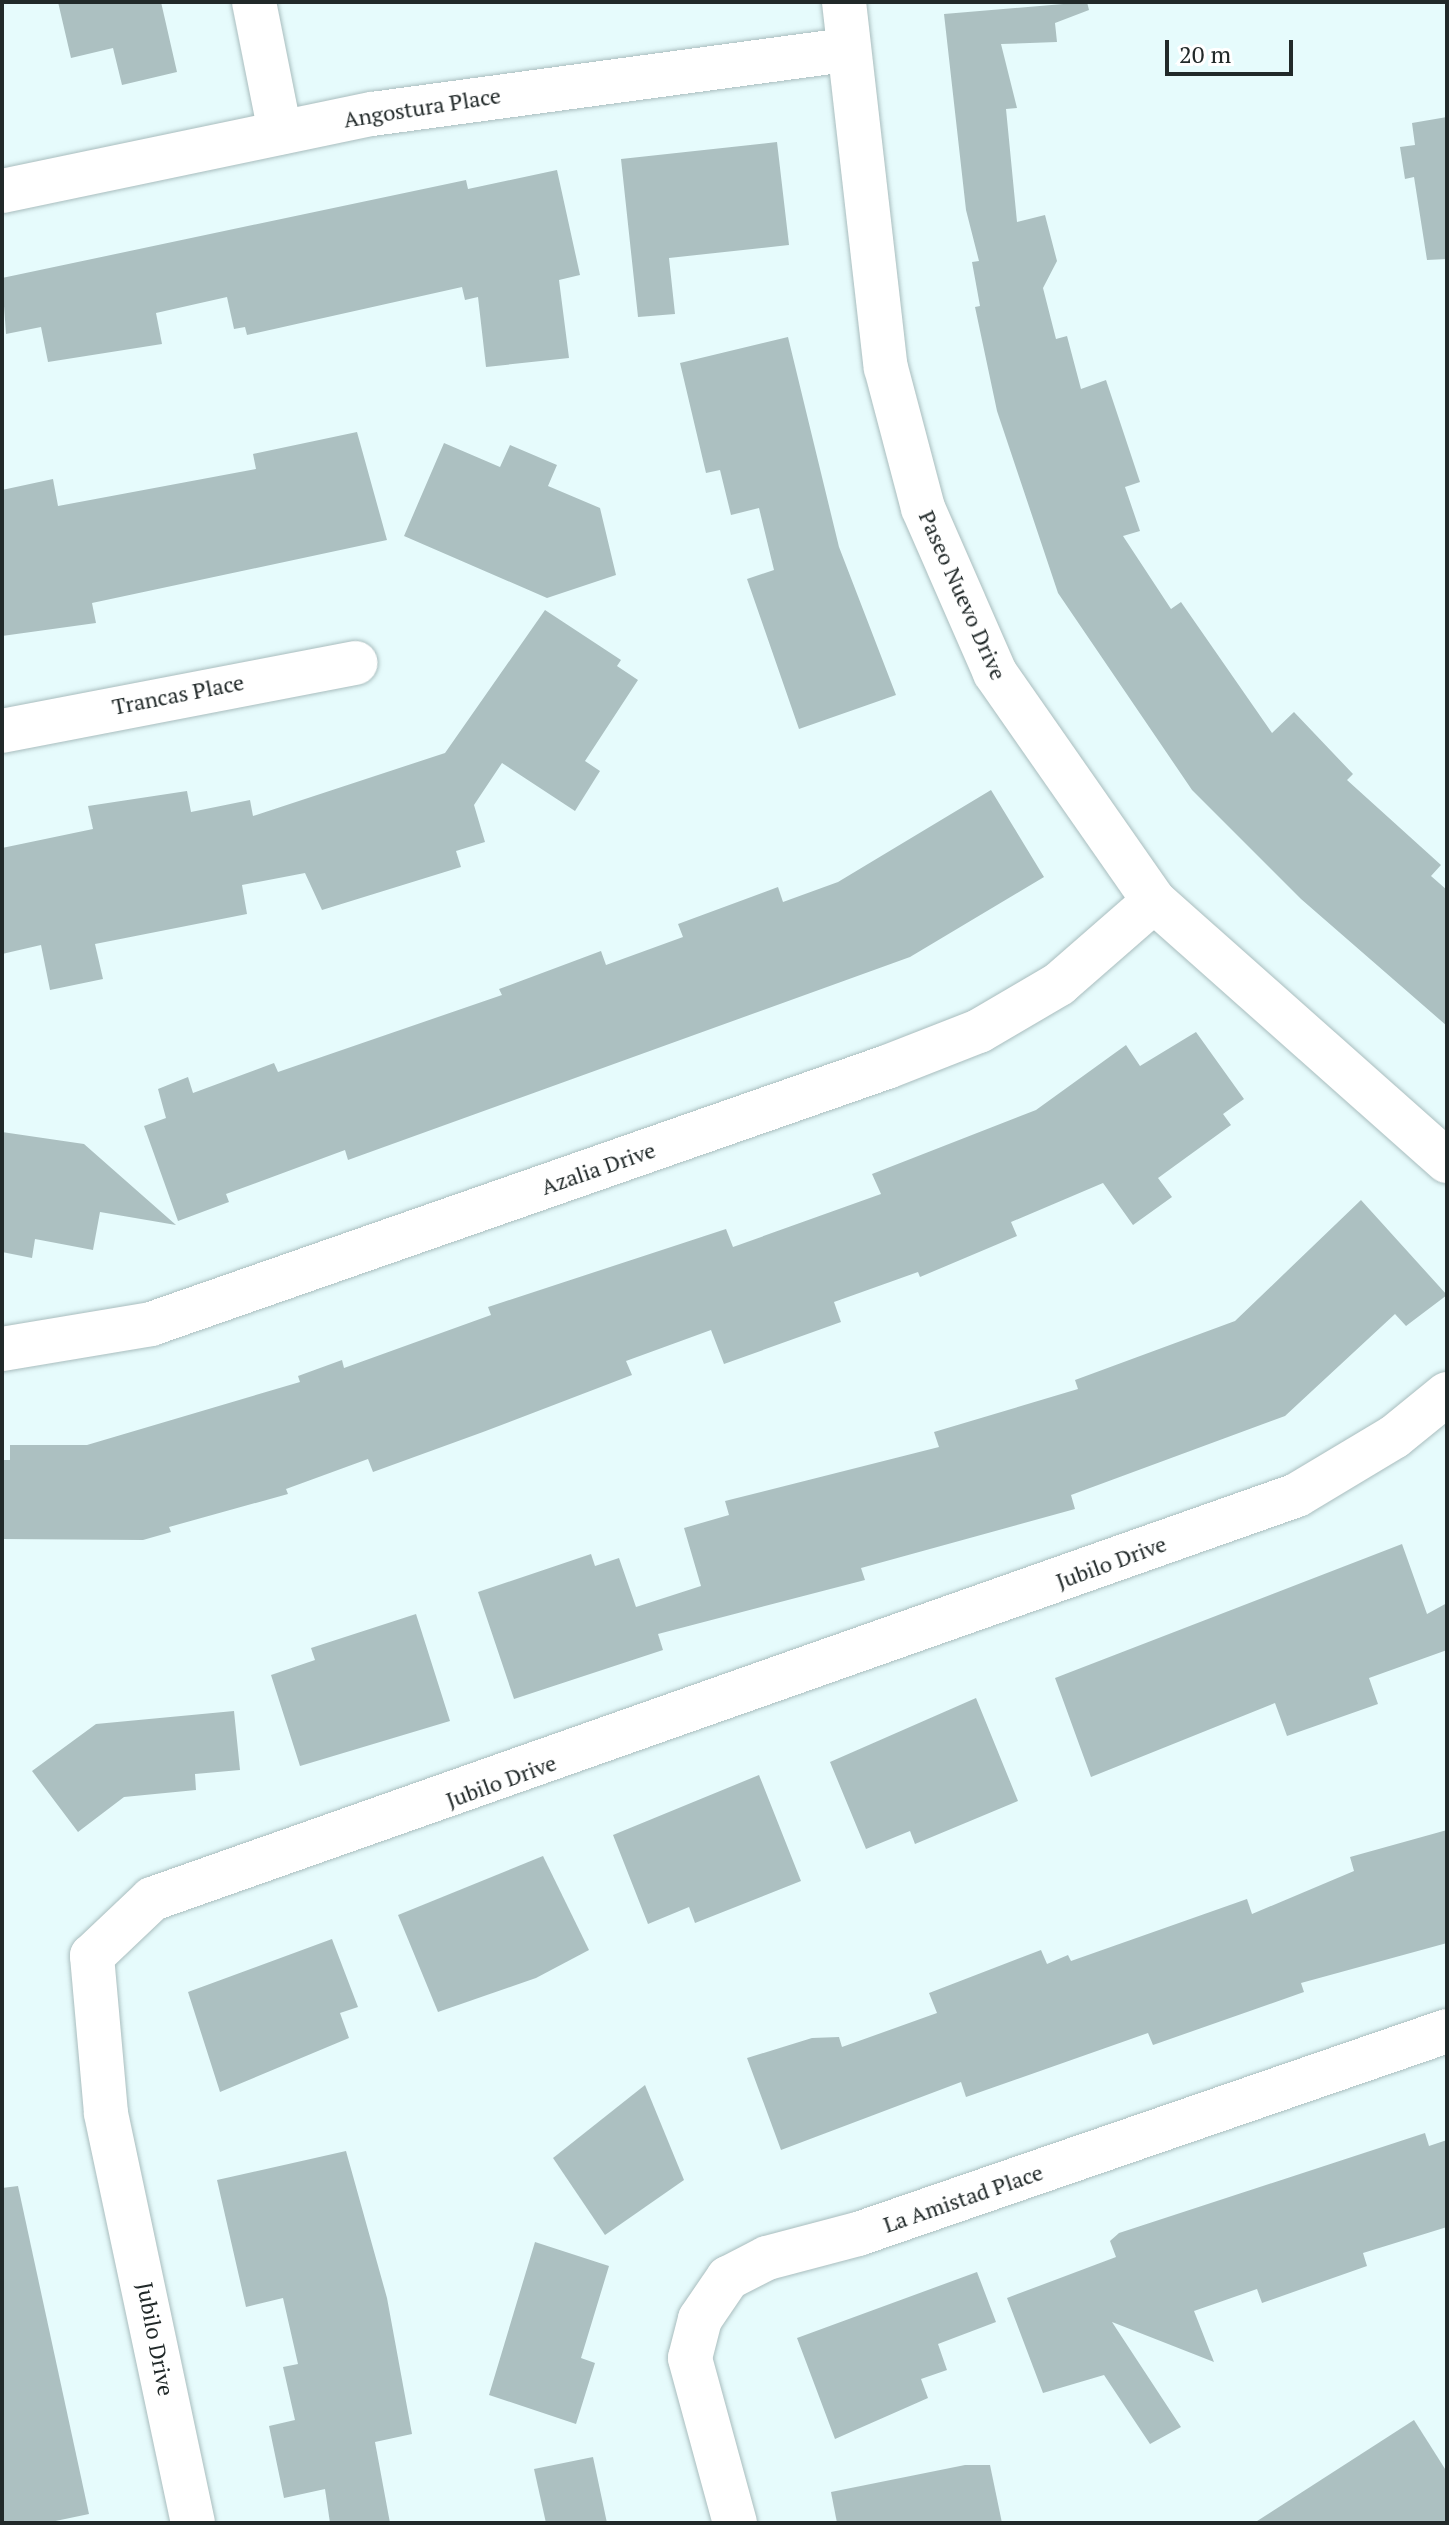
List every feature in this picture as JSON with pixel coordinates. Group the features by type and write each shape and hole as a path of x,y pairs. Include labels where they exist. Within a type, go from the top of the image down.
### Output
{"street":[{"path":"254,2 280,132"},
{"name":"Paseo Nuevo Drive","path":"844,2 847,50 886,368 923,508 995,673 1154,901 1447,1161"},
{"name":"Angostura Place","path":"2,191 280,132 599,78 847,50"},
{"name":"Trancas Place","path":"2,731 356,663"},
{"name":"Azalia Drive","path":"2,1349 151,1324 887,1067 979,1031 1059,984 1154,901"},
{"name":"Jubilo Drive","path":"193,2523 106,2113 92,1956 152,1899 1297,1495 1394,1437 1447,1394"},
{"name":"La Amistad Place","path":"735,2523 690,2358 700,2319 728,2278 767,2258 858,2234 1447,2031"}],"building":[{"path":"58,2 161,2 177,72 122,85 113,48 71,58"},
{"path":"1087,2 1089,10 1055,23 1057,42 1001,44 1017,108 1006,109 1017,222 1045,215 1057,261 1043,288 1056,339 1067,336 1081,389 1106,380 1140,482 1125,487 1140,531 1123,536 1171,609 1181,602 1272,733 1294,712 1353,774 1347,780 1441,865 1431,876 1447,890 1447,1026 1301,899 1192,790 1058,593 997,411 975,307 980,306 972,262 979,261 966,210 944,14"},
{"path":"1447,117 1447,259 1427,260 1414,177 1405,179 1400,147 1415,145 1412,123"},
{"path":"777,142 789,245 669,258 675,314 638,317 621,159"},
{"path":"557,170 580,275 559,280 569,358 486,367 478,297 465,300 462,287 247,335 245,327 234,329 227,297 156,313 162,344 48,362 41,327 6,334 2,278 466,180 468,189"},
{"path":"788,337 839,547 896,695 799,729 747,579 774,570 759,508 731,515 720,470 706,473 680,363"},
{"path":"357,432 387,540 92,603 96,623 2,636 2,490 53,479 58,506 256,469 253,454"},
{"path":"444,443 500,467 510,445 557,465 548,486 600,508 616,575 547,598 404,536"},
{"path":"545,610 621,660 617,666 638,680 585,761 600,771 575,811 502,763 474,805 485,842 456,851 461,867 322,910 305,873 242,885 247,914 95,944 103,979 50,990 41,945 2,954 2,848 93,829 88,806 187,791 191,812 250,800 253,816 445,753"},
{"path":"991,790 1044,877 910,957 348,1160 345,1150 226,1194 229,1202 178,1221 144,1126 166,1118 158,1089 188,1077 193,1093 274,1063 278,1072 502,995 499,989 601,951 606,965 683,937 678,924 778,887 783,902 838,882"},
{"path":"1196,1032 1244,1099 1223,1114 1231,1125 1158,1178 1172,1197 1133,1225 1103,1183 1011,1222 1017,1236 920,1277 918,1272 834,1302 841,1322 724,1364 711,1330 626,1361 632,1375 483,1432 373,1472 368,1459 286,1489 288,1494 169,1527 171,1532 143,1540 2,1539 2,1460 10,1460 10,1445 87,1445 300,1382 298,1376 342,1360 344,1368 491,1315 488,1307 726,1229 733,1247 881,1194 872,1174 1036,1110 1126,1045 1140,1066"},
{"path":"2,1132 84,1144 176,1225 100,1212 93,1250 35,1239 32,1258 2,1252"},
{"path":"1361,1200 1447,1295 1406,1326 1395,1314 1285,1416 1071,1495 1075,1509 861,1568 865,1580 658,1634 663,1650 514,1699 478,1592 591,1554 595,1566 619,1558 636,1607 701,1586 684,1528 729,1515 725,1501 939,1447 934,1432 1078,1389 1075,1380 1235,1321"},
{"path":"1402,1544 1427,1614 1447,1603 1447,1650 1369,1678 1378,1704 1287,1736 1275,1703 1091,1777 1055,1678"},
{"path":"416,1614 450,1721 300,1766 271,1675 315,1660 311,1648"},
{"path":"976,1698 1018,1801 915,1844 910,1831 866,1849 830,1762"},
{"path":"234,1711 240,1770 195,1774 196,1790 124,1797 78,1832 32,1771 96,1724"},
{"path":"759,1775 801,1881 695,1923 689,1907 648,1924 613,1835"},
{"path":"1447,1830 1447,1943 1301,1983 1304,1992 1153,2045 1148,2033 966,2097 961,2082 781,2150 747,2058 812,2038 839,2037 842,2047 937,2013 929,1993 1041,1950 1047,1964 1068,1955 1071,1961 1247,1899 1252,1914 1354,1871 1350,1857"},
{"path":"543,1856 589,1950 536,1978 438,2012 398,1915"},
{"path":"332,1939 358,2007 340,2013 349,2038 220,2092 188,1992"},
{"path":"645,2085 684,2180 605,2235 553,2158"},
{"path":"1425,2133 1429,2146 1447,2140 1447,2227 1363,2253 1367,2266 1262,2303 1257,2289 1194,2311 1214,2362 1112,2322 1181,2427 1150,2444 1104,2375 1043,2393 1007,2298 1116,2257 1110,2241 1119,2233"},
{"path":"346,2151 387,2298 412,2434 375,2442 390,2523 330,2523 325,2489 284,2498 269,2426 295,2420 283,2367 298,2364 283,2298 246,2307 217,2180"},
{"path":"18,2186 89,2514 46,2523 2,2523 2,2188"},
{"path":"535,2242 609,2266 581,2358 595,2363 576,2424 489,2395"},
{"path":"977,2272 996,2322 938,2344 947,2370 921,2379 928,2398 835,2439 797,2338"},
{"path":"1414,2420 1447,2472 1447,2523 1254,2523"},
{"path":"593,2457 607,2523 546,2523 534,2469"},
{"path":"965,2465 990,2465 1002,2523 837,2523 831,2492"}]}
